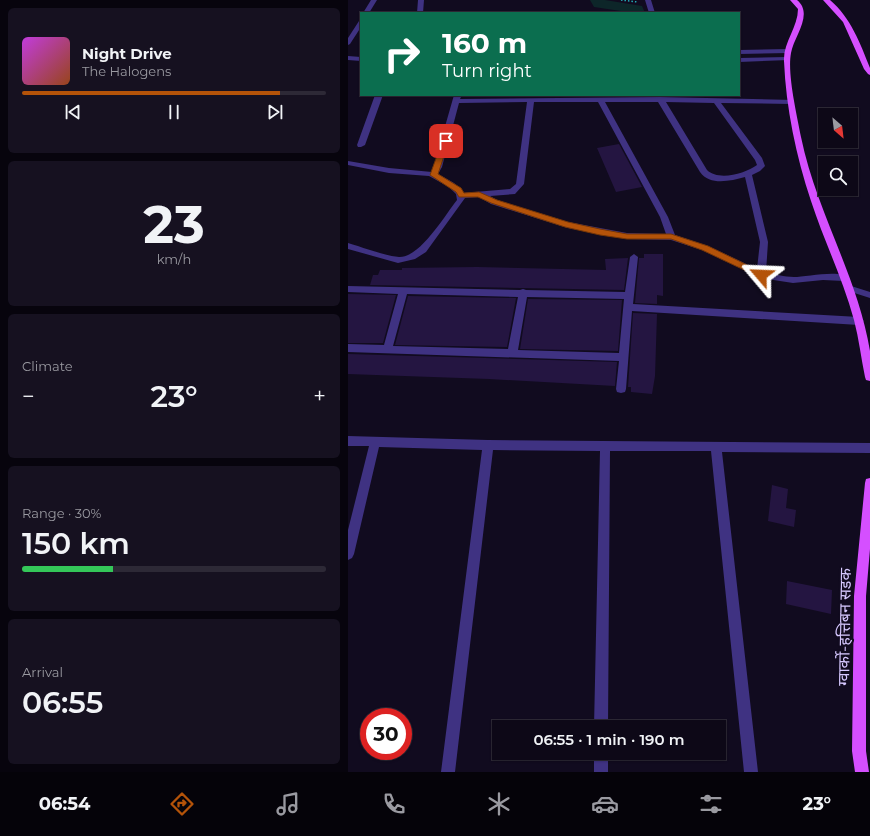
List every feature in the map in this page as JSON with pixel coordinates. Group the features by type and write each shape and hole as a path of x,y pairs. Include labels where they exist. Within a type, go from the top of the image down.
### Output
{"main road":[{"path":"793,0 799,5 801,9 801,16 788,55 790,102 800,149 815,200 848,288 858,321 870,377"},
{"path":"826,0 834,6 848,23 870,73"},
{"name":"ग्वार्को-हत्तिबन सडक","path":"862,772 859,751 860,596 870,483"}],"street":[{"path":"367,12 374,0"},
{"path":"420,12 421,0"},
{"path":"648,0 652,12"},
{"path":"348,43 360,24"},
{"path":"740,52 788,55"},
{"path":"740,60 788,55"},
{"path":"348,58 360,59"},
{"path":"361,145 379,96"},
{"path":"434,175 438,167 458,98 531,100 660,100 684,97 716,101 790,102"},
{"path":"600,99 664,217 671,237"},
{"path":"462,196 512,192 520,184 531,100"},
{"path":"660,100 704,172 709,177 715,178 748,174 758,170 760,166 759,160 716,101"},
{"path":"348,163 402,172 434,175 459,190 462,196 461,200 423,250 406,260 398,260 348,246"},
{"path":"748,174 764,242 761,275"},
{"path":"479,194 494,202 574,226 627,236 671,237 705,248 761,275 793,280 823,277 844,278"},
{"path":"621,389 634,257"},
{"path":"848,288 870,295"},
{"path":"348,289 404,292 523,292 629,296"},
{"path":"387,350 404,292"},
{"path":"512,354 523,292"},
{"path":"628,307 858,321"},
{"path":"348,348 624,357"},
{"path":"348,441 375,443 488,445 716,448 870,448"},
{"path":"348,554 375,443"},
{"path":"448,772 488,445"},
{"path":"601,720 605,446"},
{"path":"716,448 751,772"},
{"path":"601,760 601,772"}],"green space":[{"path":"590,0 605,0 642,6 645,12 627,12 594,7"}],"building":[{"path":"619,144 642,187 616,192 597,148"},
{"path":"644,254 663,254 663,296 657,295 657,304 635,303 639,258 644,258"},
{"path":"628,258 624,290 370,285 373,275 378,275 380,270 402,270 402,268 477,267 606,270 605,259"},
{"path":"348,294 396,295 383,343 348,343"},
{"path":"408,296 516,298 507,347 395,345"},
{"path":"528,299 622,300 618,351 520,349"},
{"path":"633,313 657,314 655,376 652,394 631,392 631,387 628,387"},
{"path":"348,354 617,362 615,386 489,379 348,374"},
{"path":"772,485 788,489 786,508 796,510 794,527 768,521"},
{"path":"787,581 832,590 831,614 786,604"}],"route":[{"path":"446,141 434,175 459,190 462,196 479,194 494,202 541,215 568,225 600,232 627,236 671,237 705,248 761,275"}]}
